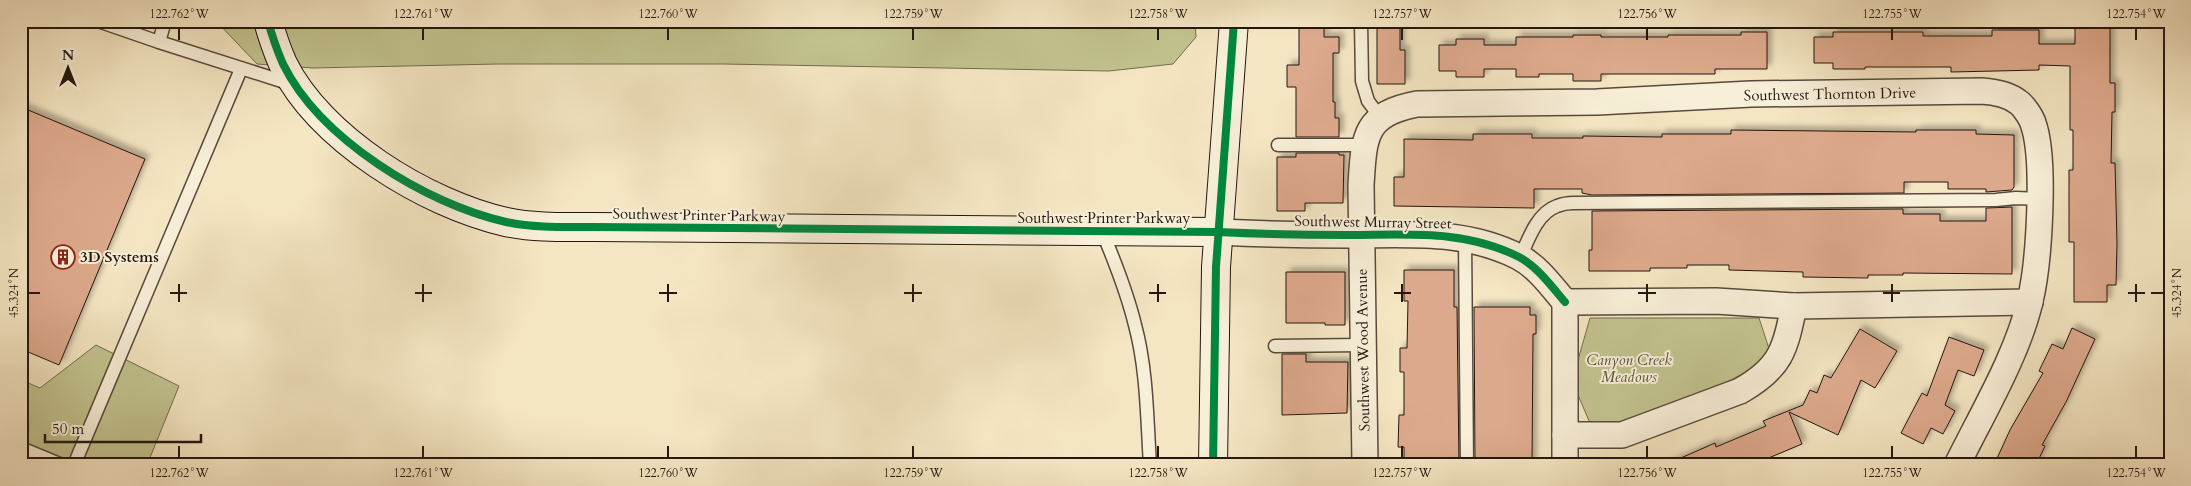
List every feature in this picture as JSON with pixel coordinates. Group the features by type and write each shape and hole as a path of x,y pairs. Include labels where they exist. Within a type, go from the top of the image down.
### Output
{"street":[{"name":"Southwest Printer Parkway","path":"268,21 284,65 296,85 309,103 338,133 368,157 400,178 452,205 506,222 593,227 1218,232"},
{"path":"1213,465 1218,232 1234,21"},
{"name":"Southwest Thornton Drive","path":"1380,117 1398,108 1417,104 1597,102 1752,94 1982,91 2001,93 2019,102 2033,122 2038,147 2039,200 2037,248 2030,302 2012,352 1957,465"},
{"path":"1361,235 1363,154 1369,131 1380,117"},
{"name":"Southwest Murray Street","path":"1218,232 1286,235 1406,234 1465,238 1495,247 1520,258 1545,278 1566,302"},
{"name":"Southwest Wood Avenue","path":"1361,235 1365,465"},
{"path":"1565,465 1566,302 1716,301 1794,306 2030,302"},
{"path":"1566,435 1622,435 1746,388 1758,381 1774,366 1786,343 1794,306"}],"lane":[{"path":"98,21 241,69 296,85"},
{"path":"159,42 165,21"},
{"path":"1361,22 1362,81 1368,101 1380,117"},
{"path":"74,465 241,69"},
{"path":"1278,145 1365,145"},
{"path":"1520,258 1529,237 1541,218 1556,206 1573,202 1986,200 2016,198 2039,200"},
{"path":"1102,231 1120,276 1136,326 1143,374 1150,465"},
{"path":"1465,238 1467,465"},
{"path":"1275,346 1362,346"},
{"path":"21,448 62,465"}],"green space":[{"path":"216,21 1195,21 1196,37 1173,64 1109,71 723,64 498,64 313,68 257,64"},
{"name":"Canyon Creek Meadows","path":"1590,318 1759,318 1772,358 1681,407 1593,430 1572,381"},
{"path":"96,345 179,386 147,465 21,465 21,380 40,388"}],"building":[{"path":"2075,22 2110,22 2110,83 2115,83 2115,112 2112,112 2111,163 2115,163 2117,243 2116,285 2107,285 2107,302 2074,302 2074,242 2069,242 2069,170 2073,170 2073,130 2070,130 2070,66 2039,65 2039,70 1951,72 1951,67 1833,69 1833,63 1814,63 1814,37 1833,37 1833,32 1923,32 1923,36 1992,36 1992,30 2039,30 2039,44 2075,44"},
{"path":"1299,24 1324,24 1324,37 1339,37 1339,53 1333,53 1333,102 1335,102 1335,118 1339,118 1339,137 1296,137 1296,87 1287,87 1287,65 1299,65"},
{"path":"1377,28 1400,28 1400,50 1405,50 1405,84 1377,84"},
{"path":"1741,32 1767,32 1767,69 1715,69 1715,74 1601,74 1601,81 1573,81 1573,74 1539,74 1539,77 1516,77 1516,69 1484,69 1484,77 1456,77 1456,71 1439,71 1439,45 1456,45 1456,39 1484,39 1484,45 1516,45 1516,37 1601,35 1601,37 1668,37 1668,35 1741,35"},
{"name":"3D Systems","path":"21,107 145,159 59,365 21,349"},
{"path":"1731,130 1916,132 1916,130 1976,130 1976,134 2014,135 2014,187 2012,190 1986,192 1986,189 1948,189 1948,182 1904,182 1904,193 1592,195 1582,193 1582,189 1534,189 1534,208 1394,206 1394,177 1404,177 1404,139 1473,140 1473,134 1532,134 1532,138 1583,138 1583,136 1662,137 1662,134 1731,134"},
{"path":"1296,153 1339,153 1339,155 1344,155 1343,203 1305,203 1305,211 1277,211 1277,157 1296,157"},
{"path":"2012,207 2012,274 1903,273 1903,275 1868,275 1868,278 1803,277 1803,272 1729,270 1729,265 1687,265 1687,268 1650,268 1650,271 1589,271 1589,250 1592,250 1592,211 1903,209 1903,214 1940,214 1940,221 1986,221 1986,208"},
{"path":"1404,270 1454,270 1454,307 1457,307 1459,465 1404,465 1404,447 1398,447 1399,415 1404,415 1404,372 1400,372 1400,348 1407,348 1408,301 1404,301"},
{"path":"1286,272 1345,272 1345,325 1286,323"},
{"path":"1474,307 1530,307 1530,315 1536,315 1536,334 1533,334 1532,465 1475,465"},
{"path":"2072,328 2095,339 2066,402 2042,445 2045,446 2036,465 1994,465 2010,430 2043,373 2039,371 2052,344 2063,349"},
{"path":"1860,329 1897,351 1875,388 1861,380 1838,435 1789,412 1802,444 1752,465 1665,465 1715,443 1716,447 1766,426 1763,421 1803,405 1810,390 1817,393 1824,375 1831,378"},
{"path":"1949,337 1984,350 1974,376 1958,370 1945,405 1955,411 1943,434 1931,428 1923,444 1901,433 1922,393 1927,396"},
{"path":"1282,354 1306,354 1306,362 1348,362 1347,413 1282,415"}],"cycle path":[{"path":"268,21 283,64 300,92 322,118 349,142 378,164 410,184 475,213 506,222 560,227 1435,235 1477,242 1519,257 1538,272 1565,302"},
{"path":"1213,465 1216,267 1234,21"}],"place":[{"name":"3D Systems","path":"63,257"}]}
